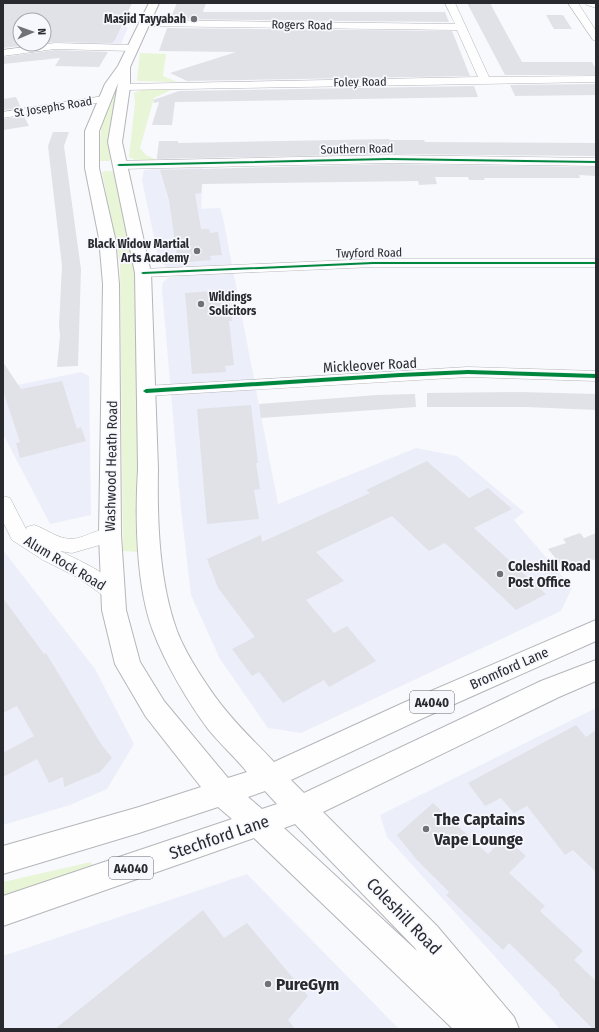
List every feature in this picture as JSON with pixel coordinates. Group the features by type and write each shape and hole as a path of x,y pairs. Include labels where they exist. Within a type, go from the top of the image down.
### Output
{"main road":[{"name":"Washwood Heath Road","path":"154,3 143,23 124,67 111,84 92,131 93,168 107,238 111,284 110,535 114,610 128,664 155,709 223,793 259,824"},
{"name":"Washwood Heath Road","path":"124,67 124,87 115,142 144,273 147,501 152,574 164,631 184,670 218,721 300,809"},
{"path":"93,168 119,165"},
{"name":"Bromford Lane","path":"269,777 412,711 596,630"},
{"name":"A4040","path":"300,809 550,688 596,670"},
{"name":"A4040","path":"3,860 139,820 269,777"},
{"name":"Stechford Lane","path":"3,912 300,809"},
{"name":"Coleshill Road","path":"300,809 426,937 502,1029"},
{"name":"Coleshill Road","path":"259,824 476,1029"}],"street":[{"path":"450,3 485,80"},
{"path":"573,3 596,38"},
{"path":"590,3 596,6"},
{"name":"Rogers Road","path":"143,23 461,26"},
{"path":"3,53 56,46 132,48"},
{"name":"Foley Road","path":"124,87 596,79"},
{"name":"St Josephs Road","path":"3,115 104,99"},
{"name":"Southern Road","path":"119,165 388,159 596,162"},
{"name":"Twyford Road","path":"144,273 373,263 596,263"},
{"name":"Mickleover Road","path":"146,391 468,372 596,376"},
{"name":"Alum Rock Road","path":"6,507 31,530 53,543 72,546 110,535"},
{"name":"Alum Rock Road","path":"6,507 19,535 50,555 86,573 112,592"}],"shaded area":[{"path":"80,27 128,27 121,44 72,44"},
{"path":"203,167 201,209 220,208 223,218 278,504 416,448 457,456 524,512 514,520 572,588 561,611 301,733 268,728 220,659 191,595 181,509 162,289 163,282 170,277 192,275 192,267 167,267 159,261 142,180 144,170"},
{"path":"81,372 89,376 91,515 50,524 3,434 3,388"},
{"path":"3,550 95,669 134,744 107,789 70,805 3,825"},
{"path":"596,708 596,1029 560,1029 387,837 380,815"},
{"path":"247,874 399,1029 3,1029 3,956"}],"green space":[{"path":"140,53 166,54 163,76 177,82 137,81"},
{"path":"173,89 154,98 140,148 146,155 156,160 135,160 129,157 135,103 134,93 142,90"},
{"path":"111,91 117,91 109,137 111,159 109,161 100,161 101,120"},
{"path":"113,171 137,272 138,552 123,551 120,265 102,172"},
{"path":"91,862 94,872 3,901 3,882"}],"building":[{"path":"3,3 132,3 115,40 112,43 52,42 52,12 12,12 12,47 3,48"},
{"path":"177,3 206,3 203,12 445,12 449,22 170,19"},
{"path":"467,3 490,3 522,62 592,62 596,69 596,75 505,75"},
{"path":"546,15 563,15 572,29 554,29"},
{"path":"167,28 452,31 470,76 187,81 170,73 236,52 159,51"},
{"path":"52,50 108,52 99,67 55,66 60,58 3,64 3,57 40,52 52,52"},
{"path":"596,84 596,95 515,96 510,85"},
{"path":"474,86 478,97 175,102 172,125 152,125 159,102 154,103 153,100 179,91"},
{"path":"16,97 21,108 3,110 3,99"},
{"path":"24,116 29,126 3,130 3,119"},
{"path":"53,132 69,132 64,146 81,269 78,366 57,367 60,336 59,325 62,266 48,146"},
{"path":"389,139 424,140 425,142 596,143 596,156 388,154 157,159 159,141 178,141 178,143"},
{"path":"388,164 596,167 596,176 579,175 580,178 484,178 485,180 469,180 468,177 435,177 437,184 419,185 418,181 202,184 201,193 195,194 201,229 209,229 210,233 218,232 222,255 210,256 211,260 178,263 169,200 160,170"},
{"path":"228,290 232,321 229,321 234,365 225,366 226,372 192,374 185,293"},
{"path":"3,362 21,389 62,381 77,429 81,427 86,441 20,458 16,443 20,442 3,391"},
{"path":"520,392 596,394 596,410 526,407 427,407 427,393"},
{"path":"415,394 416,407 261,418 259,404 377,395"},
{"path":"251,405 258,463 256,463 260,489 254,490 259,519 207,524 197,409"},
{"path":"427,461 469,498 488,488 512,509 474,528 546,594 516,610 445,543 429,551 392,516 316,552 344,581 306,600 334,633 347,626 376,661 329,687 324,680 283,703 259,672 252,676 232,649 255,637 218,588 207,559 261,535 262,542 370,493 366,490"},
{"path":"580,533 584,538 596,533 596,559 565,570 548,549 566,543 563,539"},
{"path":"3,598 44,654 46,653 101,744 112,758 100,772 64,787 63,777 49,783 37,759 3,777 3,753 34,736 17,706 3,713"},
{"path":"576,725 586,737 596,730 596,872 573,850 565,855 527,806 514,813 501,798 485,806 468,783"},
{"path":"433,803 488,854 505,837 526,856 509,873 545,906 540,911 583,951 574,960 596,981 596,1029 593,1029 559,995 560,993 509,943 503,950 446,895 449,892 416,859 397,835"},
{"path":"203,910 224,938 247,923 308,996 288,1020 295,1029 55,1029"}],"cycle path":[{"path":"119,165 388,159 596,162"},
{"path":"143,273 373,263 596,263"},
{"path":"146,391 468,372 596,376"}],"place":[{"name":"Masjid Tayyabah","path":"194,19"},
{"name":"Black Widow Martial Arts Academy","path":"197,251"},
{"name":"Wildings Solicitors","path":"201,304"},
{"name":"Coleshill Road Post Office","path":"500,574"},
{"name":"The Captains Vape Lounge","path":"426,829"},
{"name":"PureGym","path":"268,984"}]}
